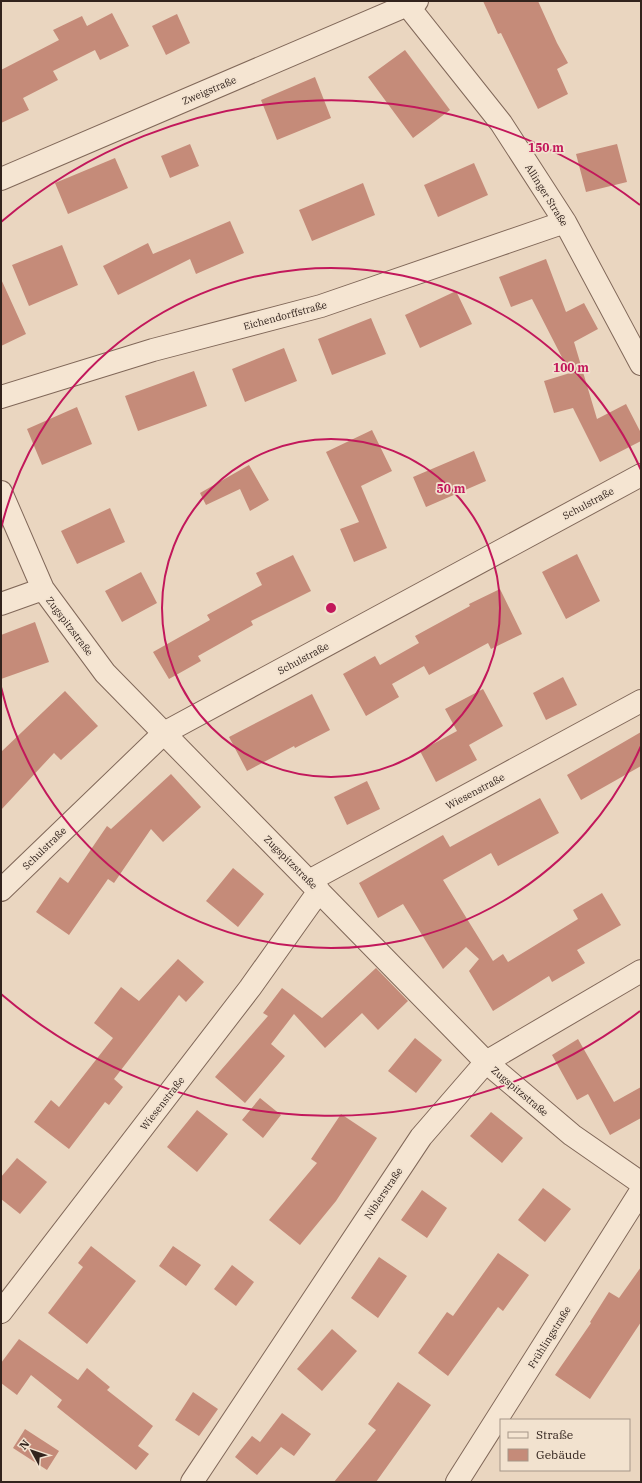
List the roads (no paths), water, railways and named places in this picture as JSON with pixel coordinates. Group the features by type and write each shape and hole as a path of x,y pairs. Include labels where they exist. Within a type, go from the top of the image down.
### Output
{"street":[{"name":"Zweigstraße","path":"1,179 410,2"},
{"name":"Allinger Straße","path":"410,2 501,123 566,222 641,364"},
{"name":"Eichendorffstraße","path":"1,397 153,350 321,306 566,222"},
{"name":"Schulstraße","path":"1,890 164,733 641,475"},
{"name":"Zugspitzstraße","path":"1,492 43,589 105,673 486,1062 572,1134 641,1183"},
{"path":"1,604 43,589"},
{"name":"Wiesenstraße","path":"1,1312 250,988 314,886 641,701"},
{"name":"Niblerstraße","path":"192,1482 421,1137 486,1062 641,972"},
{"name":"Frühlingstraße","path":"457,1482 641,1191"}]}
